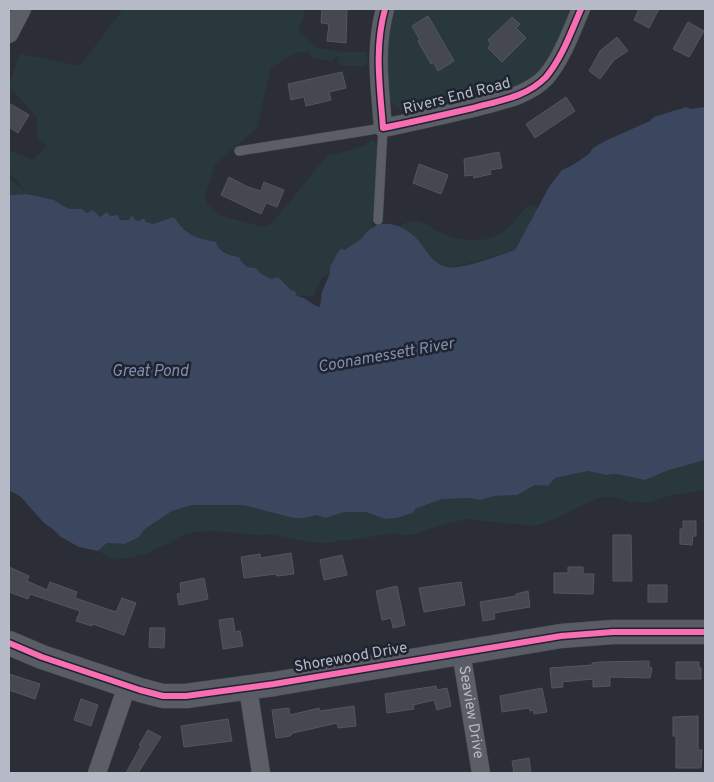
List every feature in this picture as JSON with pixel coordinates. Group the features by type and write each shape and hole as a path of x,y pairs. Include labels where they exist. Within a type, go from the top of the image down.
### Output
{"street":[{"path":"9,34 22,9"},
{"path":"383,128 378,58 380,31 385,9"},
{"name":"Rivers End Road","path":"383,128 433,118 509,98 532,88 545,78 555,64 581,9"},
{"name":"Shorewood Drive","path":"9,643 42,657 127,686 163,696 186,696 248,688 570,635 613,632 705,632"},
{"name":"Seaview Drive","path":"461,652 481,773"},
{"path":"97,773 127,686"},
{"path":"248,688 261,773"}],"lane":[{"path":"239,151 383,128 378,220"}],"shaded area":[{"path":"123,9 305,9 304,17 298,29 314,47 331,51 366,52 368,59 366,66 344,66 338,64 339,58 337,56 332,61 313,58 308,52 297,52 271,68 257,128 215,164 205,197 208,205 222,216 262,227 272,223 327,156 362,147 372,140 379,147 372,227 358,241 345,250 338,252 330,266 330,273 322,278 313,296 297,296 278,277 271,279 260,273 256,268 246,266 239,257 225,252 216,242 192,235 174,217 153,224 100,217 87,213 82,209 70,209 54,200 28,194 9,194 9,178 25,191 9,172 9,150 33,160 47,146 37,139 37,118 9,86 20,54 80,66"},
{"path":"394,9 574,9 548,65 521,88 410,113 399,109 393,104 388,98 385,86 386,51"},
{"path":"530,205 538,208 515,250 451,267 437,263 415,237 399,227 407,222 414,221 453,237 467,240 482,240 501,234"},
{"path":"705,460 705,490 672,495 648,503 636,501 631,503 618,498 605,497 584,504 538,525 467,519 415,534 393,533 331,543 310,542 269,534 199,531 185,534 149,553 133,557 115,560 98,551 107,543 125,544 139,537 145,529 172,511 192,505 243,505 293,518 316,515 325,518 345,512 366,512 385,519 413,513 415,509 442,499 469,498 480,500 495,496 517,495 535,485 548,486 555,478 588,471 645,480 669,470"}],"water":[{"name":"Great Pond","path":"686,107 690,109 705,107 705,460 669,470 645,480 588,471 555,478 548,486 535,485 517,495 495,496 480,500 469,498 442,499 415,509 413,513 385,519 366,512 345,512 325,518 316,515 293,518 243,505 192,505 172,511 145,529 139,537 125,544 107,543 98,551 79,547 61,537 44,523 21,497 9,490 9,194 27,194 54,200 70,209 82,209 87,213 93,210 100,217 107,212 110,216 118,215 120,220 129,220 132,215 135,220 140,221 144,218 146,222 153,224 174,217 187,232 202,239 216,242 225,253 239,257 246,266 256,268 260,273 271,279 278,277 291,290 295,291 297,296 320,307 322,292 330,273 330,266 337,253 361,239 370,229 377,225 388,224 405,229 418,240 436,262 447,267 471,264 515,250 549,187 562,170 589,154 593,148 607,140 650,121 654,117"}],"building":[{"path":"322,9 347,9 346,43 327,41 329,24 321,23"},
{"path":"639,9 659,9 649,28 634,20"},
{"path":"428,16 454,61 438,71 433,62 431,64 412,26"},
{"path":"512,17 520,24 516,28 526,38 502,62 488,48 491,44 488,40"},
{"path":"688,22 704,31 689,57 673,49"},
{"path":"617,37 628,51 614,60 600,79 589,71 600,51"},
{"path":"342,72 346,88 329,92 331,100 306,106 304,97 291,100 288,84"},
{"path":"566,97 575,111 535,138 526,124"},
{"path":"9,103 29,115 18,133 9,127"},
{"path":"499,152 502,168 490,170 491,174 474,178 473,175 465,176 464,159"},
{"path":"419,164 448,175 441,194 413,183"},
{"path":"229,177 248,187 261,191 264,182 284,190 277,207 266,203 261,214 221,195"},
{"path":"683,521 696,521 696,536 693,536 692,545 680,544 680,529 683,529"},
{"path":"613,535 631,535 632,581 613,581"},
{"path":"291,553 294,574 244,578 241,557 260,554 261,558"},
{"path":"342,555 347,575 324,580 320,560"},
{"path":"9,567 29,576 27,581 47,590 50,582 77,592 75,598 116,612 122,598 136,603 124,635 93,624 92,626 76,621 80,611 30,594 28,599 9,592"},
{"path":"568,567 583,567 583,574 594,574 593,594 554,593 554,573 568,573"},
{"path":"204,578 208,599 179,605 177,594 181,593 180,583"},
{"path":"461,582 465,605 424,612 419,588"},
{"path":"648,585 667,585 667,602 648,602"},
{"path":"397,586 405,625 393,628 391,618 382,620 376,591"},
{"path":"528,591 530,607 494,613 495,619 483,621 480,602 516,596 516,594"},
{"path":"233,618 235,632 240,631 243,646 223,649 219,620"},
{"path":"150,628 165,628 164,648 149,647"},
{"path":"649,661 649,667 652,668 650,678 610,677 610,686 593,687 593,679 562,682 563,687 552,688 550,668 592,665 592,663 600,662"},
{"path":"676,662 699,662 701,679 676,679"},
{"path":"9,674 40,684 35,699 9,690"},
{"path":"436,686 437,690 447,688 451,706 437,710 434,700 413,705 414,709 387,713 385,694"},
{"path":"542,688 547,712 534,714 533,710 530,711 529,708 502,712 500,696"},
{"path":"81,699 98,705 91,726 74,720"},
{"path":"354,706 356,726 338,728 337,723 276,738 272,710 289,708 290,715 319,708 320,711"},
{"path":"698,716 698,750 702,750 701,768 676,768 676,736 673,736 673,717"},
{"path":"228,719 232,741 184,747 181,726"},
{"path":"148,730 161,737 138,773 126,773 141,746 139,745"},
{"path":"529,758 531,773 514,773 512,761"}],"cycle path":[{"path":"385,9 379,53 379,82 383,128 492,103 521,94 530,89 552,70 581,9"},
{"path":"9,643 42,657 140,690 163,696 186,696 274,684 561,636 613,632 705,632"}],"water label":[{"name":"Coonamessett River","path":"386,356"}]}
